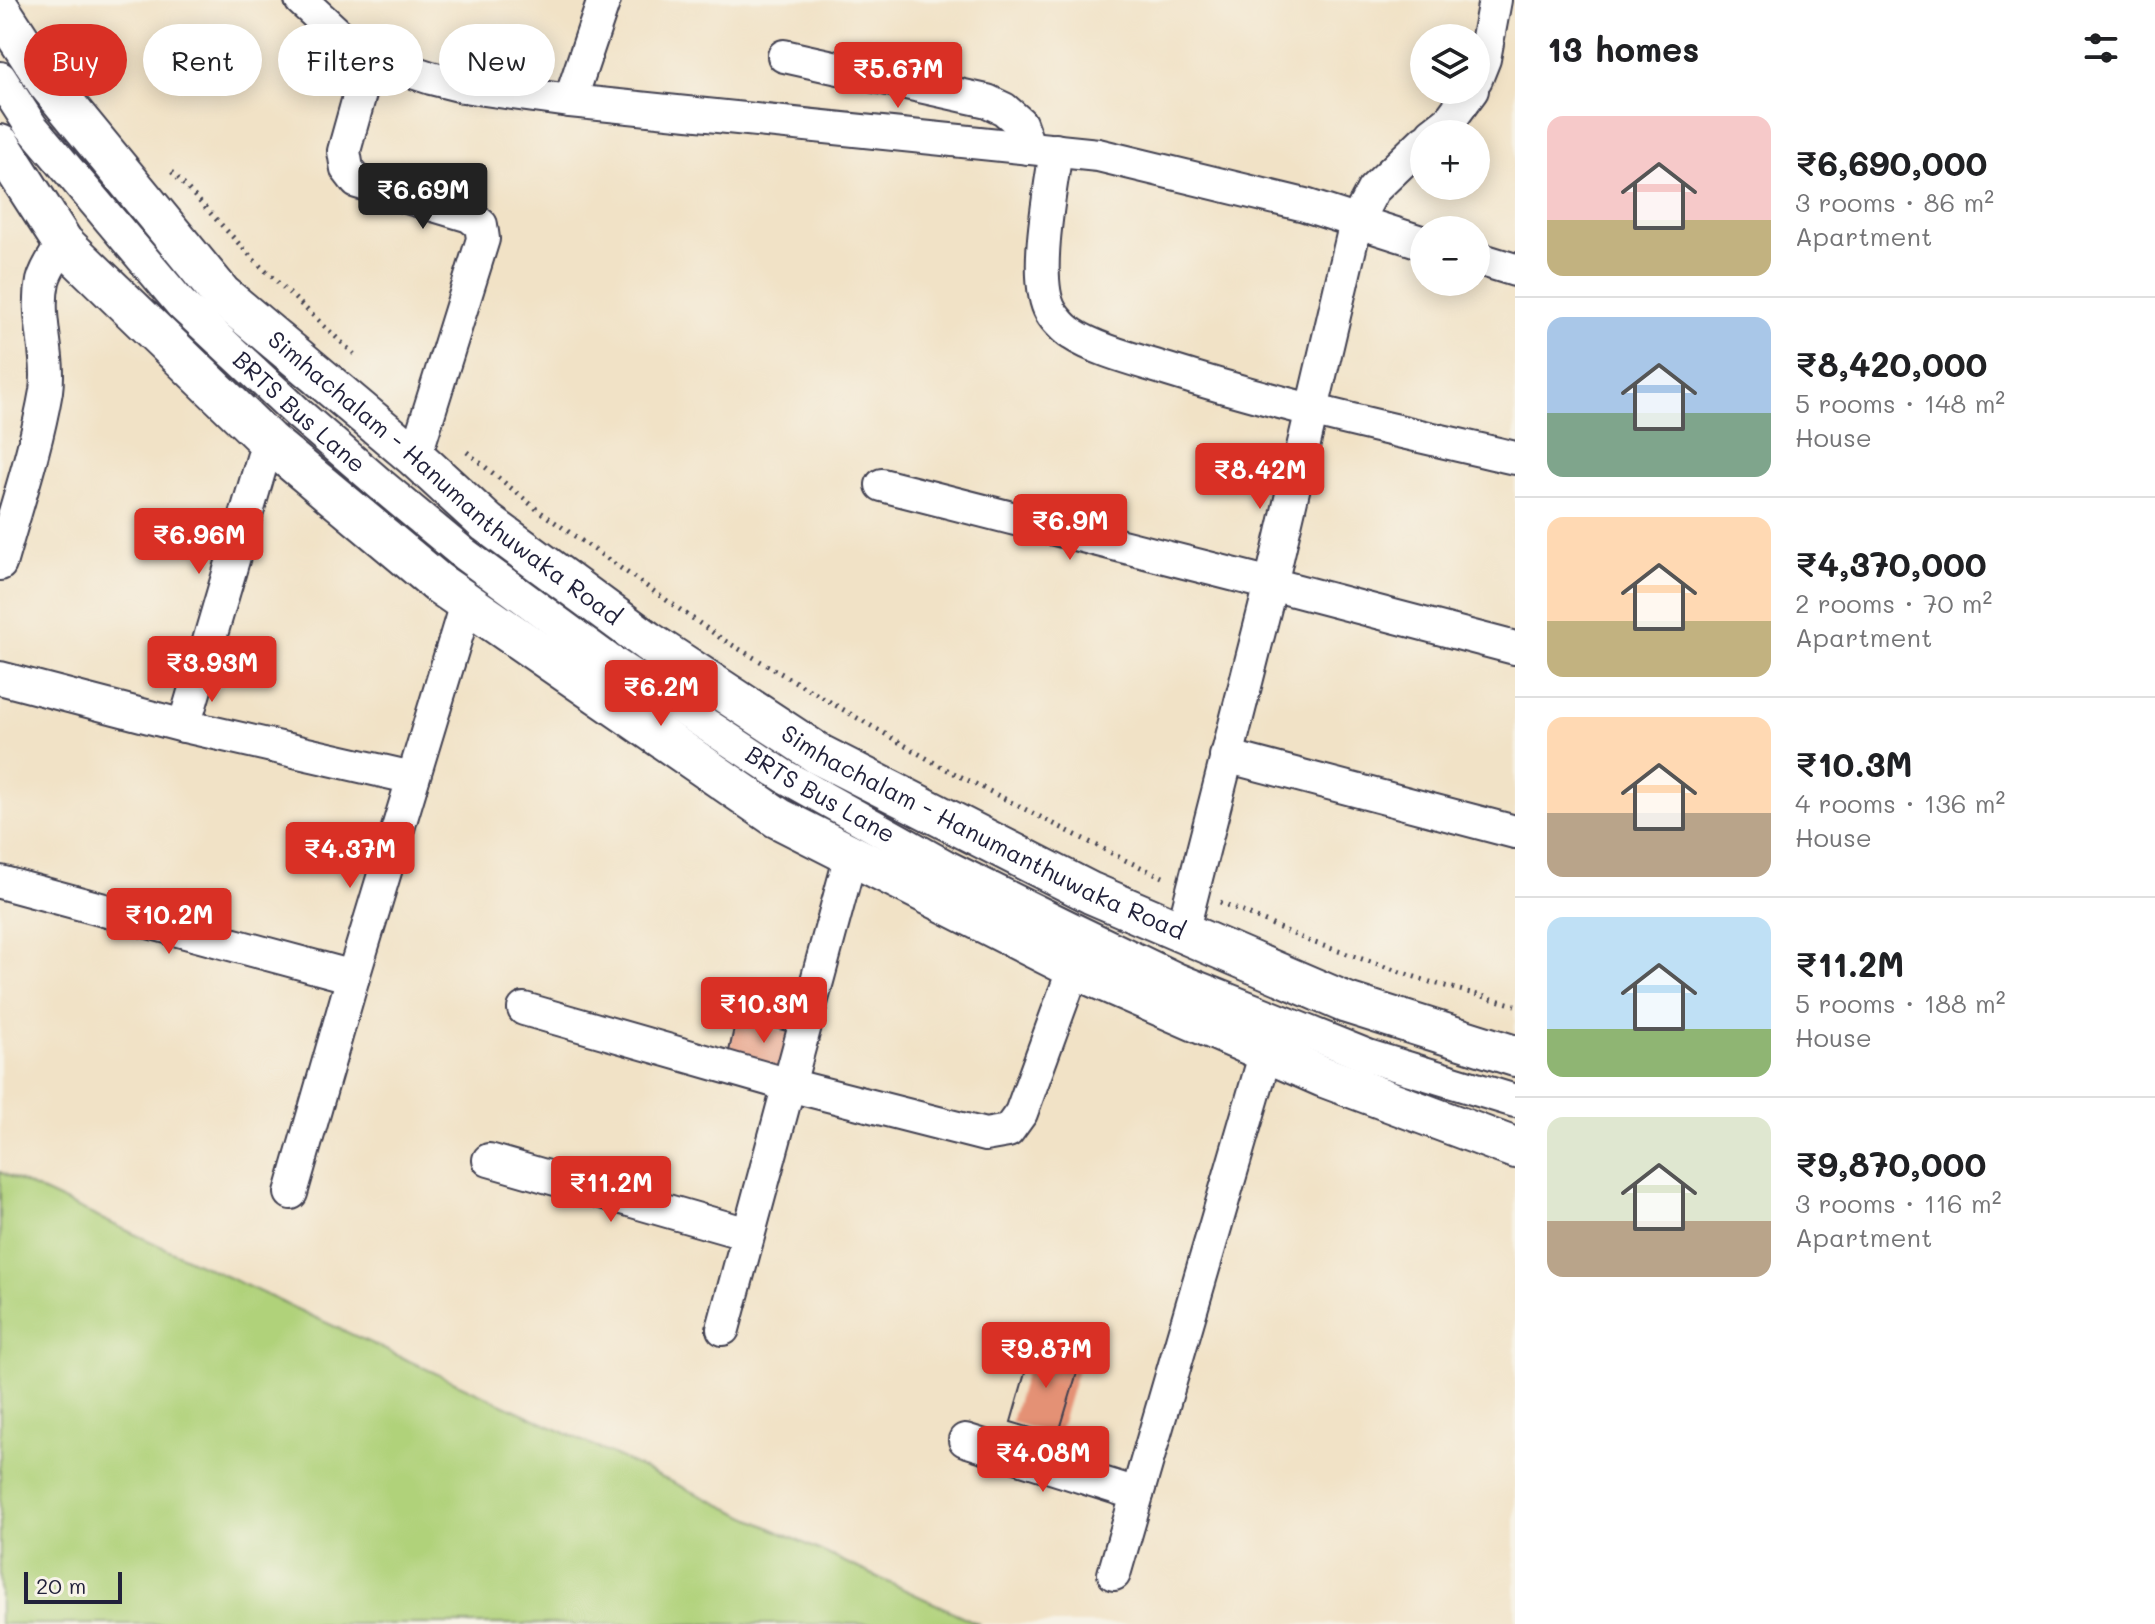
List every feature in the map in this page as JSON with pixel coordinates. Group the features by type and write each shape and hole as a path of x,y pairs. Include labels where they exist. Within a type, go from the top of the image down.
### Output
{"main road":[{"name":"Simhachalam - Hanumanthuwaka Road","path":"0,10 47,82 221,294 415,457 487,523 647,641 820,755 1091,893 1347,1003 1515,1056"},
{"path":"0,145 63,243 268,441 466,604 778,818 1074,968 1324,1077 1515,1148"}],"street":[{"path":"570,101 604,0"},
{"path":"310,3 329,24"},
{"path":"1490,40 1502,3"},
{"path":"784,56 987,101 1004,109 1020,123 1042,149 1043,288 1051,312 1070,334 1109,351 1193,378 1515,458"},
{"path":"423,75 463,86 570,101 1098,155 1305,205 1410,239"},
{"name":"BRTS Bus Lane","path":"0,78 31,126 181,304 299,414 380,484 464,554 607,659 784,776 945,866 1054,921 1176,979 1368,1056 1515,1101"},
{"path":"359,96 344,151 347,169 357,182 470,216 481,225 483,239 415,457"},
{"path":"1182,933 1271,584 1356,222 1373,190 1410,154"},
{"path":"0,564 46,388 46,357 40,311 44,278 63,243"},
{"path":"1490,262 1515,270"},
{"path":"184,726 268,441"},
{"path":"882,485 1515,648"},
{"path":"291,1193 466,604"},
{"path":"0,678 184,726 413,778"},
{"path":"1226,756 1515,832"},
{"path":"723,1329 851,855"},
{"path":"0,882 353,977"},
{"path":"524,1009 789,1085 985,1135 1008,1131 1021,1113 1074,968"},
{"path":"1114,1574 1266,1052"},
{"path":"489,1160 748,1234"},
{"path":"965,1440 1137,1494"}],"path":[{"path":"164,163 257,263 357,357"},
{"path":"427,419 539,511 722,639 940,766 1125,860 1309,941 1430,982 1515,1005"}],"green space":[{"path":"0,1172 979,1624 0,1624"}],"building":[{"path":"736,1019 800,1034 791,1071 728,1056"},
{"path":"1033,1345 1081,1359 1058,1436 1011,1422"}]}
